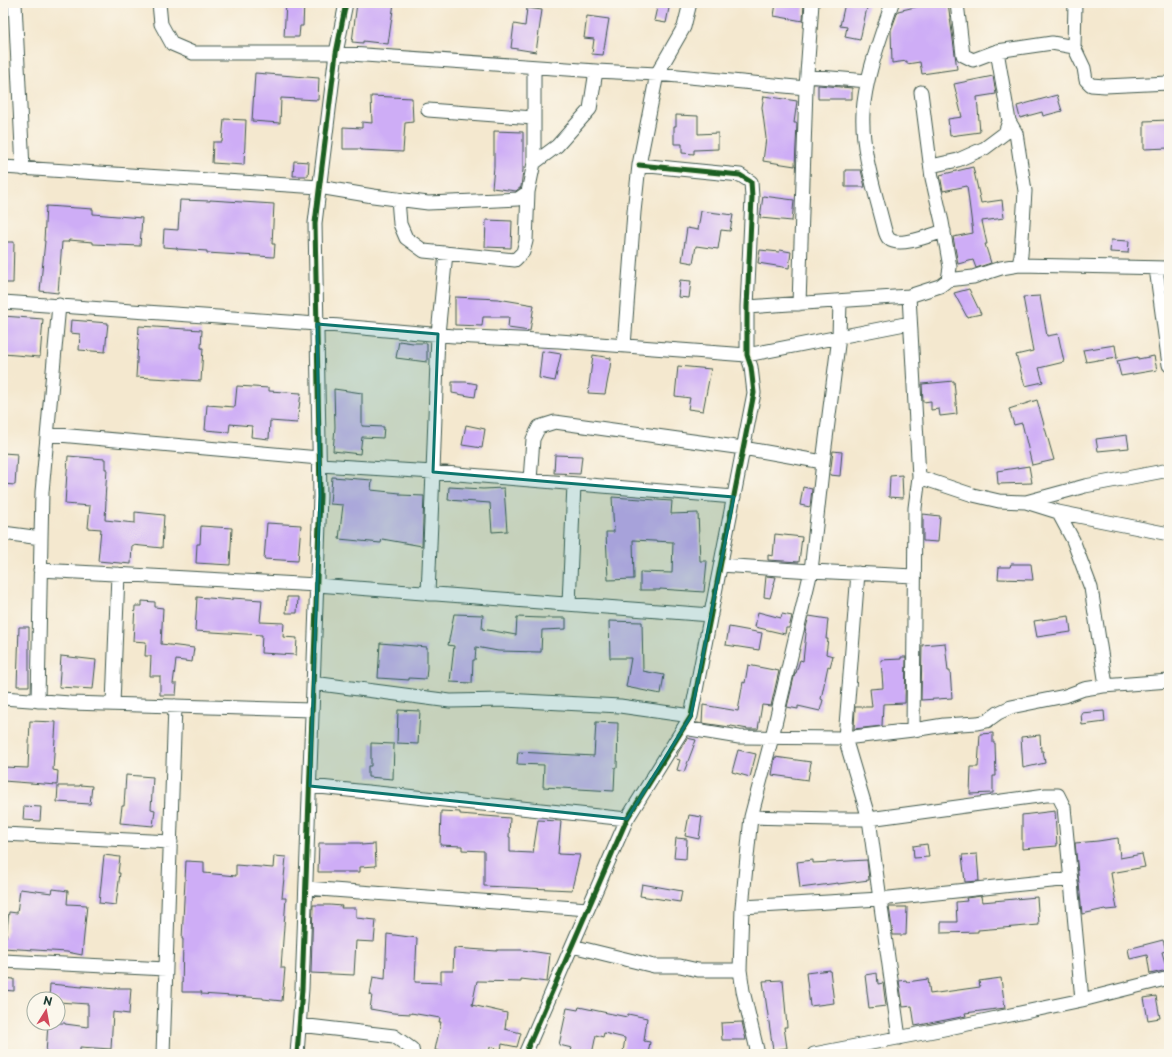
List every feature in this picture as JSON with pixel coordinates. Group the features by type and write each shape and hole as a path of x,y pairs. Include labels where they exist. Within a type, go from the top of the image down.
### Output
{"street":[{"path":"15,3 23,169"},
{"path":"159,3 162,24 172,44 193,53 336,53 596,71 806,82 868,81"},
{"path":"297,1054 302,989 320,496 315,223 336,53 346,3"},
{"path":"624,346 639,165 657,74 684,27 690,3"},
{"path":"799,304 806,82 812,3"},
{"path":"892,3 868,81 863,113 865,149 888,238 894,242 907,242 944,231"},
{"path":"957,3 962,55 973,60 996,51 1052,43 1074,47"},
{"path":"1074,3 1074,47 1084,68 1086,80 1091,85 1104,86 1169,83"},
{"path":"996,51 1009,121 1016,133 1025,191 1019,265"},
{"path":"398,199 400,224 406,238 424,251 515,260 523,252 526,241 528,192 534,163 534,67"},
{"path":"534,163 557,146 590,109 596,71"},
{"path":"921,92 932,178 944,231 950,267 948,280"},
{"path":"428,110 534,118"},
{"path":"931,166 958,160 985,148 1005,133 1009,121"},
{"path":"525,1054 627,820 691,716 754,393 751,367 747,355 747,307 752,197 751,182 740,175 639,165"},
{"path":"3,167 319,187 428,203 518,199 528,192"},
{"path":"428,594 438,334 446,253"},
{"path":"747,307 908,296 940,286 948,280 973,277 1001,268 1019,265 1162,268 1169,365"},
{"path":"908,296 919,477 914,508 913,730"},
{"path":"758,1054 740,970 742,906 751,817 772,737 811,571 839,337 840,301"},
{"path":"3,302 747,355 910,323"},
{"path":"38,701 42,492 59,305"},
{"path":"530,480 533,439 539,427 556,422 743,448 823,462"},
{"path":"48,434 320,462 734,497"},
{"path":"1026,502 1084,486 1169,470"},
{"path":"919,477 973,495 999,501 1026,502 1058,512 1169,534"},
{"path":"569,604 574,484"},
{"path":"1058,512 1073,540 1091,588 1106,685"},
{"path":"3,533 40,538"},
{"path":"721,565 914,576"},
{"path":"40,570 317,585 711,615"},
{"path":"113,704 118,574"},
{"path":"858,574 845,738 869,819 899,1038"},
{"path":"684,728 739,737 845,738 944,725 982,722 987,721 998,713 1012,708 1065,696 1084,689 1106,685 1169,681"},
{"path":"313,683 450,700 504,700 620,706 691,716"},
{"path":"3,698 113,704 312,710"},
{"path":"163,1054 175,706"},
{"path":"310,786 627,820"},
{"path":"751,817 869,819 1046,795 1058,795 1064,807 1082,1000"},
{"path":"3,834 171,842"},
{"path":"742,906 880,899 1071,879"},
{"path":"306,888 588,909"},
{"path":"572,946 654,966 680,966 698,970 740,970"},
{"path":"3,961 166,969"},
{"path":"814,1054 1082,1000 1169,978"},
{"path":"300,1025 394,1036 412,1049 414,1054"}],"highlighted area":[{"path":"317,324 438,334 433,472 734,497 691,716 627,819 310,786 320,496"}],"building":[{"path":"286,3 304,3 303,26 300,26 299,37 284,37"},
{"path":"357,3 394,3 388,44 363,41 363,43 352,42"},
{"path":"658,3 670,3 666,23 654,21"},
{"path":"776,3 804,3 803,21 774,16"},
{"path":"845,3 868,3 860,40 845,37 847,27 840,26"},
{"path":"932,3 948,3 957,69 922,74 920,62 907,64 907,61 892,63 891,30 898,11"},
{"path":"527,8 542,10 536,52 511,48 514,24 525,26"},
{"path":"587,16 609,19 603,55 592,54 594,39 584,38"},
{"path":"255,73 319,78 318,100 281,98 280,123 252,121"},
{"path":"993,76 996,94 977,97 980,132 950,136 948,119 962,117 954,84"},
{"path":"818,85 852,88 852,99 818,99"},
{"path":"1057,95 1062,111 1043,116 1042,112 1020,118 1017,106"},
{"path":"371,96 412,98 413,122 405,123 403,152 343,149 343,127 362,128 362,122 372,123"},
{"path":"764,96 797,101 794,123 797,123 795,166 763,161 766,138 762,107"},
{"path":"676,115 698,116 698,134 718,133 718,149 694,150 694,154 682,153 682,144 674,144 674,126 676,126"},
{"path":"224,119 246,120 244,165 212,163 213,142 222,142"},
{"path":"1169,120 1169,148 1144,149 1144,121"},
{"path":"494,131 523,132 523,170 521,187 516,191 492,188 494,167"},
{"path":"294,161 309,162 308,176 293,176"},
{"path":"973,167 981,203 1002,200 1004,218 982,221 987,244 985,244 991,263 976,268 973,260 958,264 953,237 973,233 967,186 943,191 940,175"},
{"path":"845,170 861,170 865,187 845,187"},
{"path":"763,196 794,200 792,221 760,218"},
{"path":"180,200 210,200 274,204 272,244 275,244 274,257 207,253 207,251 163,247 164,229 178,230"},
{"path":"46,206 93,209 93,214 142,218 140,246 93,244 93,242 69,240 68,242 62,242 58,293 40,291 45,241"},
{"path":"701,211 733,215 730,231 721,230 718,249 696,246 693,263 682,261 687,228 698,230"},
{"path":"486,220 512,221 511,248 485,247"},
{"path":"1111,240 1129,241 1128,253 1110,252"},
{"path":"3,242 14,242 13,283 3,283"},
{"path":"760,250 779,252 780,250 791,252 789,268 758,263"},
{"path":"680,280 691,281 689,298 678,297"},
{"path":"969,289 981,314 967,317 954,293"},
{"path":"1040,296 1047,336 1058,334 1064,362 1039,368 1043,382 1025,386 1016,355 1033,351 1023,297"},
{"path":"455,297 498,299 534,305 530,331 508,328 509,317 483,317 482,326 455,325"},
{"path":"3,316 43,319 40,357 3,354"},
{"path":"71,320 108,323 105,352 79,350 80,334 70,333"},
{"path":"139,326 202,330 201,348 203,348 201,381 136,377"},
{"path":"399,341 427,343 427,362 396,358"},
{"path":"1115,345 1117,358 1086,362 1083,350"},
{"path":"542,351 561,354 555,381 539,378"},
{"path":"593,355 611,358 605,394 588,393"},
{"path":"1154,356 1157,370 1121,376 1117,361"},
{"path":"678,366 711,369 703,411 688,409 690,398 675,396"},
{"path":"954,381 957,414 940,416 939,409 931,410 931,401 923,402 922,384"},
{"path":"452,382 477,384 475,397 452,393"},
{"path":"237,386 269,388 269,391 301,393 297,423 270,421 269,439 251,437 252,426 230,424 229,432 205,430 207,405 235,407"},
{"path":"334,389 362,393 362,426 384,427 383,438 362,437 360,454 333,451 335,427"},
{"path":"1037,400 1054,460 1032,465 1022,423 1014,425 1009,409"},
{"path":"466,425 485,429 482,448 462,445"},
{"path":"1127,435 1129,448 1098,451 1096,439"},
{"path":"833,451 842,452 840,476 830,475"},
{"path":"3,453 17,454 15,485 3,484"},
{"path":"555,455 582,456 580,474 554,473"},
{"path":"68,456 105,459 105,469 107,469 105,520 135,523 135,512 164,515 162,548 132,545 131,564 98,561 101,529 88,528 90,506 65,504"},
{"path":"1029,466 1032,483 998,484 997,471"},
{"path":"902,475 903,498 889,497 890,476"},
{"path":"332,477 372,480 371,490 400,493 400,495 424,496 422,546 382,539 381,543 339,539 343,505 330,504"},
{"path":"449,487 483,489 504,488 507,531 492,532 490,503 448,500"},
{"path":"803,487 812,489 810,507 800,505"},
{"path":"612,497 672,501 671,514 698,513 700,561 707,561 704,592 660,589 640,590 640,572 672,573 673,542 633,540 634,579 608,580 606,532 614,532"},
{"path":"923,514 940,516 938,542 923,541"},
{"path":"267,523 301,525 298,561 264,559"},
{"path":"201,526 232,528 230,565 196,563 197,544 200,544"},
{"path":"775,534 802,537 799,562 768,560 768,555 773,556"},
{"path":"1011,564 1031,564 1033,580 998,579 999,567 1010,567"},
{"path":"766,576 776,577 770,598 764,597"},
{"path":"197,597 232,600 232,598 262,600 260,622 284,623 283,637 297,638 296,655 261,653 262,635 195,631"},
{"path":"287,597 298,597 297,613 286,613"},
{"path":"142,601 155,602 155,607 163,608 161,644 194,648 192,662 176,660 173,684 177,684 176,695 160,695 160,676 150,676 151,656 145,656 146,642 133,641 135,606 142,606"},
{"path":"758,612 781,618 782,614 792,616 789,628 786,628 785,634 755,627"},
{"path":"454,614 483,615 482,629 516,635 517,617 566,618 566,629 542,630 541,652 498,651 476,647 475,660 473,660 472,683 450,682 454,646 448,645"},
{"path":"809,616 828,619 826,654 833,656 830,667 828,666 820,711 798,706 798,709 787,707 795,673 800,660 803,661 805,632"},
{"path":"1069,616 1071,632 1037,637 1034,621"},
{"path":"609,621 642,622 643,671 664,675 661,694 626,687 631,658 610,658"},
{"path":"19,627 29,627 29,686 17,686"},
{"path":"729,627 762,633 759,650 726,645"},
{"path":"380,643 427,647 426,679 409,678 409,680 378,678"},
{"path":"945,643 948,671 950,671 952,698 921,700 922,645"},
{"path":"61,656 96,660 93,689 59,687"},
{"path":"901,657 906,657 905,703 883,704 882,726 854,729 855,707 872,707 870,689 883,688 881,660 901,659"},
{"path":"748,665 779,671 771,706 762,705 758,729 702,723 703,705 738,711 743,682 745,683"},
{"path":"398,710 420,711 418,744 397,743"},
{"path":"1104,711 1105,722 1082,725 1081,713"},
{"path":"30,721 56,722 53,770 58,771 57,785 3,781 3,767 28,768"},
{"path":"596,722 618,723 617,768 615,767 614,791 543,787 544,765 517,764 518,752 594,756"},
{"path":"993,733 993,743 995,743 996,776 993,776 993,793 970,794 971,767 978,767 980,734"},
{"path":"1040,735 1041,751 1043,751 1045,763 1023,768 1021,737"},
{"path":"687,738 696,740 684,772 677,770 680,760 676,759"},
{"path":"371,743 394,744 393,779 368,777 368,766 371,766"},
{"path":"738,750 756,754 750,777 732,772"},
{"path":"775,757 811,762 808,780 772,775"},
{"path":"126,775 153,777 151,809 155,810 153,826 120,823 122,806 124,806"},
{"path":"58,786 92,786 90,804 57,802"},
{"path":"24,806 41,807 40,821 23,820"},
{"path":"441,811 510,818 510,852 533,853 538,820 561,821 558,854 580,855 572,890 484,886 484,851 462,850 462,846 440,845"},
{"path":"1055,811 1057,846 1022,849 1022,815"},
{"path":"689,815 702,817 699,839 685,836"},
{"path":"676,838 687,839 686,859 674,858"},
{"path":"1118,838 1120,858 1142,854 1145,867 1111,873 1117,909 1105,909 1082,914 1075,843"},
{"path":"319,843 361,843 361,845 375,844 376,866 360,867 360,872 318,872"},
{"path":"927,844 929,857 914,858 913,846"},
{"path":"977,854 979,881 965,882 962,855"},
{"path":"104,855 120,857 118,873 120,873 116,905 99,903"},
{"path":"274,856 286,857 282,898 286,898 281,968 285,968 282,1001 263,998 201,994 202,992 182,992 182,939 186,861 204,862 204,873 236,876 236,865 273,868"},
{"path":"813,860 813,863 867,860 869,880 800,888 797,862"},
{"path":"642,884 682,891 680,902 640,896"},
{"path":"20,889 52,893 53,889 68,891 67,904 87,905 82,955 67,952 3,948 3,937 6,937 9,912 17,913"},
{"path":"981,896 982,902 1037,897 1039,925 978,930 978,932 941,933 941,922 957,922 956,902 967,901 966,898"},
{"path":"313,905 356,908 356,918 376,920 374,942 356,941 354,975 311,973"},
{"path":"889,907 907,907 906,935 893,935"},
{"path":"387,934 417,938 415,982 441,983 441,971 453,971 454,948 497,951 523,950 550,954 547,982 521,979 521,982 477,981 472,1005 507,1013 505,1029 521,1033 517,1047 502,1044 501,1050 490,1047 489,1054 451,1054 435,1050 441,1022 439,1022 440,1018 411,1013 393,1013 370,1009 372,995 370,995 373,977 385,979"},
{"path":"1163,940 1166,951 1162,952 1167,970 1150,974 1147,955 1130,959 1128,949"},
{"path":"830,970 834,1003 810,1006 806,973"},
{"path":"877,973 878,984 883,983 886,1006 869,1008 865,975"},
{"path":"3,978 14,979 14,991 3,990"},
{"path":"1001,978 1005,1008 965,1013 966,1016 915,1026 912,1006 903,1007 899,981 906,980 907,982 928,979 930,994 980,987 979,981"},
{"path":"783,980 787,1027 784,1027 787,1048 773,1050 763,981"},
{"path":"50,984 116,989 131,988 129,1014 113,1012 111,1049 80,1047 80,1054 46,1054 47,1031 66,1031 66,1024 88,1027 88,1004 66,1003 66,991 50,991"},
{"path":"1156,996 1160,1018 1148,1020 1144,998"},
{"path":"579,1007 627,1017 628,1014 647,1018 644,1041 650,1042 648,1054 623,1052 625,1038 604,1033 603,1037 596,1035 592,1054 570,1054 572,1048 559,1045 567,1008 578,1010"},
{"path":"742,1022 746,1040 722,1040 721,1023"}],"cycle path":[{"path":"297,1054 302,989 320,496 315,223 336,53 346,3"},
{"path":"525,1054 627,819 691,716 754,393 751,367 747,355 747,307 752,197 751,182 740,175 639,165"}]}
